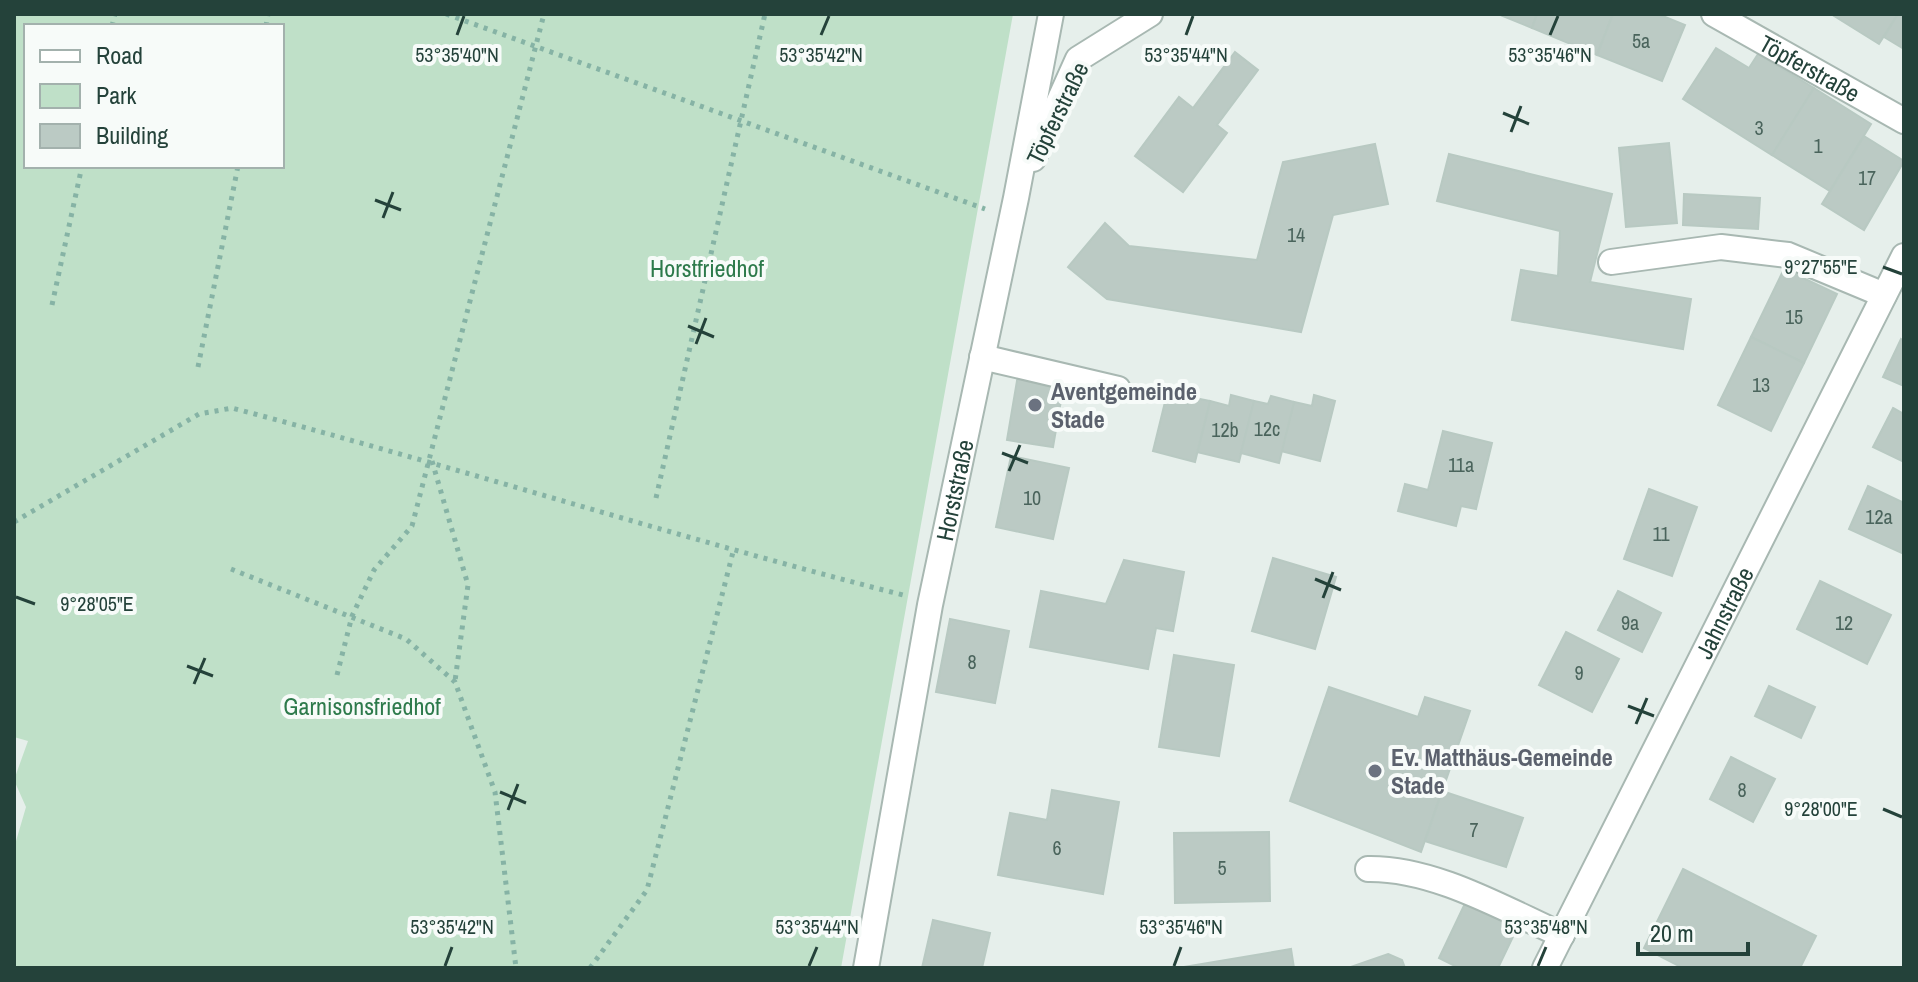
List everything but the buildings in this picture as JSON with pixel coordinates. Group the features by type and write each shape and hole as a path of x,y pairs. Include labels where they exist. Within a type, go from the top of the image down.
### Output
{"street":[{"name":"Horststraße","path":"866,968 930,605 1014,208 1051,14"},
{"name":"Töpferstraße","path":"1014,208 1078,59 1150,14"},
{"name":"Töpferstraße","path":"1714,14 1904,121"},
{"path":"1611,262 1721,247 1788,255 1884,295"},
{"name":"Jahnstraße","path":"1545,968 1904,256"},
{"path":"982,357 1118,389"},
{"path":"1368,869 1392,868 1445,885 1562,935"}],"path":[{"path":"446,14 742,121 1014,208"},
{"path":"337,675 352,616 374,570 412,526 544,14"},
{"path":"656,498 765,14"},
{"path":"52,305 82,168"},
{"path":"198,367 238,168"},
{"path":"14,522 199,414 232,408 431,461 733,552 930,605"},
{"path":"431,461 468,585 455,682 495,792 516,968"},
{"path":"590,968 647,890 733,552"},
{"path":"231,569 406,639 455,682"}],"green space":[{"path":"14,14 1013,14 841,968 14,968 14,848 26,807 14,780 28,741 14,737"}],"place":[{"name":"Aventgemeinde Stade","path":"1035,405"},
{"name":"Ev. Matthäus-Gemeinde Stade","path":"1375,771"}],"park label":[{"name":"Horstfriedhof","path":"707,268"},
{"name":"Garnisonsfriedhof","path":"362,706"}]}
